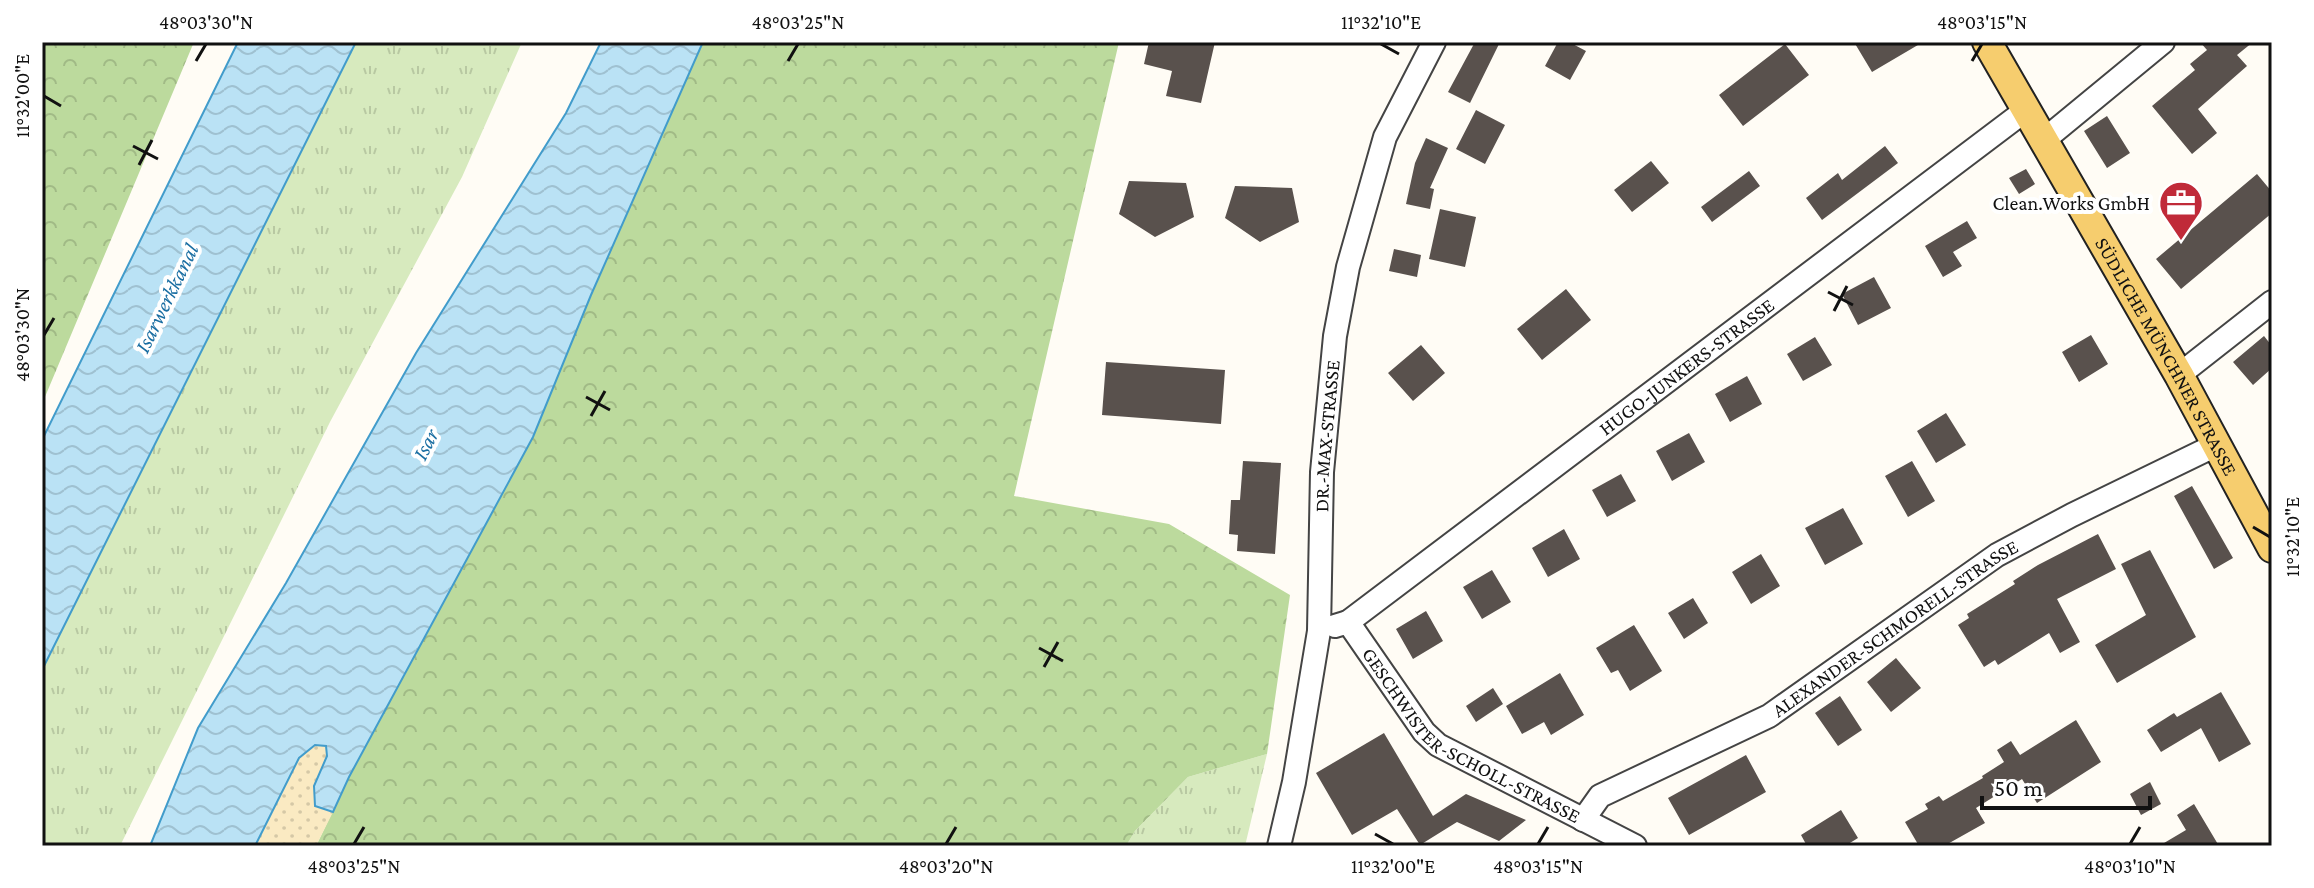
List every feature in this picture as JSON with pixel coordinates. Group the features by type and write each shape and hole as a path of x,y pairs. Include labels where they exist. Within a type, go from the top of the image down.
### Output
{"main road":[{"name":"SÜDLICHE MÜNCHNER STRASSE","path":"1987,42 2179,375 2272,548"}],"street":[{"name":"DR.-MAX-STRASSE","path":"1279,846 1294,782 1319,631 1322,472 1335,336 1348,267 1385,137 1434,42"},
{"path":"2044,140 2163,42"},
{"name":"HUGO-JUNKERS-STRASSE","path":"1348,622 2026,110"},
{"path":"2179,375 2272,302"},
{"name":"ALEXANDER-SCHMORELL-STRASSE","path":"1583,820 1600,796 1769,716 1997,555 2216,445"},
{"name":"GESCHWISTER-SCHOLL-STRASSE","path":"1319,631 1348,622 1424,732 1438,745 1635,846"}],"green space":[{"path":"42,42 194,42 42,404"},
{"path":"356,42 522,42 462,177 330,422 120,846 42,846 42,670"},
{"path":"703,42 1119,42 1014,496 1169,524 1290,595 1267,754 1188,777 1135,831 1126,846 316,846 349,777 533,437 591,295"},
{"path":"1267,754 1245,846 1126,846 1135,831 1188,777"}],"sand":[{"path":"315,745 326,746 327,756 314,786 315,806 333,812 316,846 255,846 299,758"}],"water":[{"name":"Isarwerkkanal","path":"238,42 356,42 42,670 42,440"},
{"name":"Isar","path":"601,42 703,42 591,295 533,437 333,812 315,806 314,786 327,756 326,746 315,745 299,758 255,846 150,846 198,728 286,583 416,353 566,113"}],"building":[{"path":"1149,42 1215,42 1201,103 1166,96 1172,71 1144,64"},
{"path":"1475,42 1500,42 1470,103 1448,92"},
{"path":"1558,42 1569,42 1586,51 1570,80 1545,66"},
{"path":"1854,42 1923,42 1872,72"},
{"path":"2200,42 2253,42 2237,55 2247,66 2198,109 2217,133 2192,154 2152,106 2195,70 2190,64 2207,50"},
{"path":"1785,44 1809,75 1743,126 1719,95"},
{"path":"1476,110 1505,125 1485,164 1456,149"},
{"path":"2107,116 2130,153 2107,168 2084,131"},
{"path":"1426,138 1448,148 1430,188 1434,189 1430,209 1406,204 1415,163"},
{"path":"1885,146 1898,163 1822,220 1806,198 1838,173 1842,180"},
{"path":"1651,161 1669,183 1632,212 1614,190"},
{"path":"2026,169 2035,184 2019,194 2009,178"},
{"path":"1749,171 1760,186 1712,222 1701,207"},
{"path":"2257,174 2272,192 2272,213 2181,289 2156,259"},
{"path":"1129,181 1186,183 1194,217 1155,237 1119,214"},
{"path":"1235,186 1292,188 1299,222 1260,242 1225,218"},
{"path":"1440,209 1476,217 1465,267 1429,259"},
{"path":"1967,221 1977,238 1953,252 1962,266 1943,277 1925,246"},
{"path":"1394,249 1421,255 1417,277 1389,271"},
{"path":"1874,277 1891,308 1858,325 1842,294"},
{"path":"1566,289 1591,320 1542,360 1517,329"},
{"path":"2091,335 2108,364 2079,382 2062,352"},
{"path":"2264,336 2272,346 2272,368 2253,385 2233,362"},
{"path":"1815,337 1832,365 1803,381 1787,354"},
{"path":"1421,345 1445,373 1413,401 1388,373"},
{"path":"1106,362 1225,370 1221,424 1102,415"},
{"path":"1747,376 1762,404 1730,422 1715,394"},
{"path":"1946,413 1966,445 1936,463 1917,431"},
{"path":"1689,433 1705,462 1672,481 1656,451"},
{"path":"1243,461 1281,463 1275,554 1237,551 1238,535 1229,534 1231,500 1240,500"},
{"path":"1912,461 1935,501 1908,517 1885,476"},
{"path":"1621,474 1636,501 1607,517 1592,490"},
{"path":"2192,486 2233,558 2214,569 2174,496"},
{"path":"1843,508 1863,544 1825,565 1805,528"},
{"path":"1564,529 1580,559 1548,577 1532,548"},
{"path":"2098,534 2116,569 2057,599 2080,642 2060,653 2049,633 1998,665 1995,660 1984,667 1958,625 1969,618 1967,614 2015,584 2013,581 2038,565"},
{"path":"2150,550 2196,637 2117,683 2095,645 2146,615 2121,564"},
{"path":"1761,554 1780,586 1751,604 1732,572"},
{"path":"1492,570 1511,602 1482,619 1463,587"},
{"path":"1693,598 1708,623 1684,639 1668,613"},
{"path":"1426,611 1443,641 1413,659 1396,629"},
{"path":"1634,625 1662,671 1630,691 1618,670 1611,673 1596,648"},
{"path":"1896,658 1921,688 1891,712 1867,682"},
{"path":"1560,673 1584,715 1551,735 1544,722 1522,734 1506,706"},
{"path":"1493,688 1503,704 1476,722 1466,706"},
{"path":"2221,692 2251,744 2219,762 2201,728 2161,752 2147,730 2174,713 2177,717"},
{"path":"1840,696 1862,730 1838,746 1815,713"},
{"path":"2076,720 2101,762 2037,803 2022,779 1976,808 1985,823 1944,846 1919,846 1905,822 1928,809 1925,804 1939,796 1943,801 1983,778 2004,762 1997,750 2011,741 2020,755"},
{"path":"1384,733 1433,816 1466,794 1526,820 1499,841 1457,822 1420,845 1397,809 1352,835 1316,773"},
{"path":"1746,755 1766,792 1689,835 1668,798"},
{"path":"2150,782 2161,804 2141,815 2130,794"},
{"path":"2194,804 2219,846 2159,846 2186,830 2177,815"},
{"path":"1841,810 1858,838 1845,846 1807,846 1801,835"}],"place":[{"name":"Clean.Works GmbH","path":"2181,242"}]}
